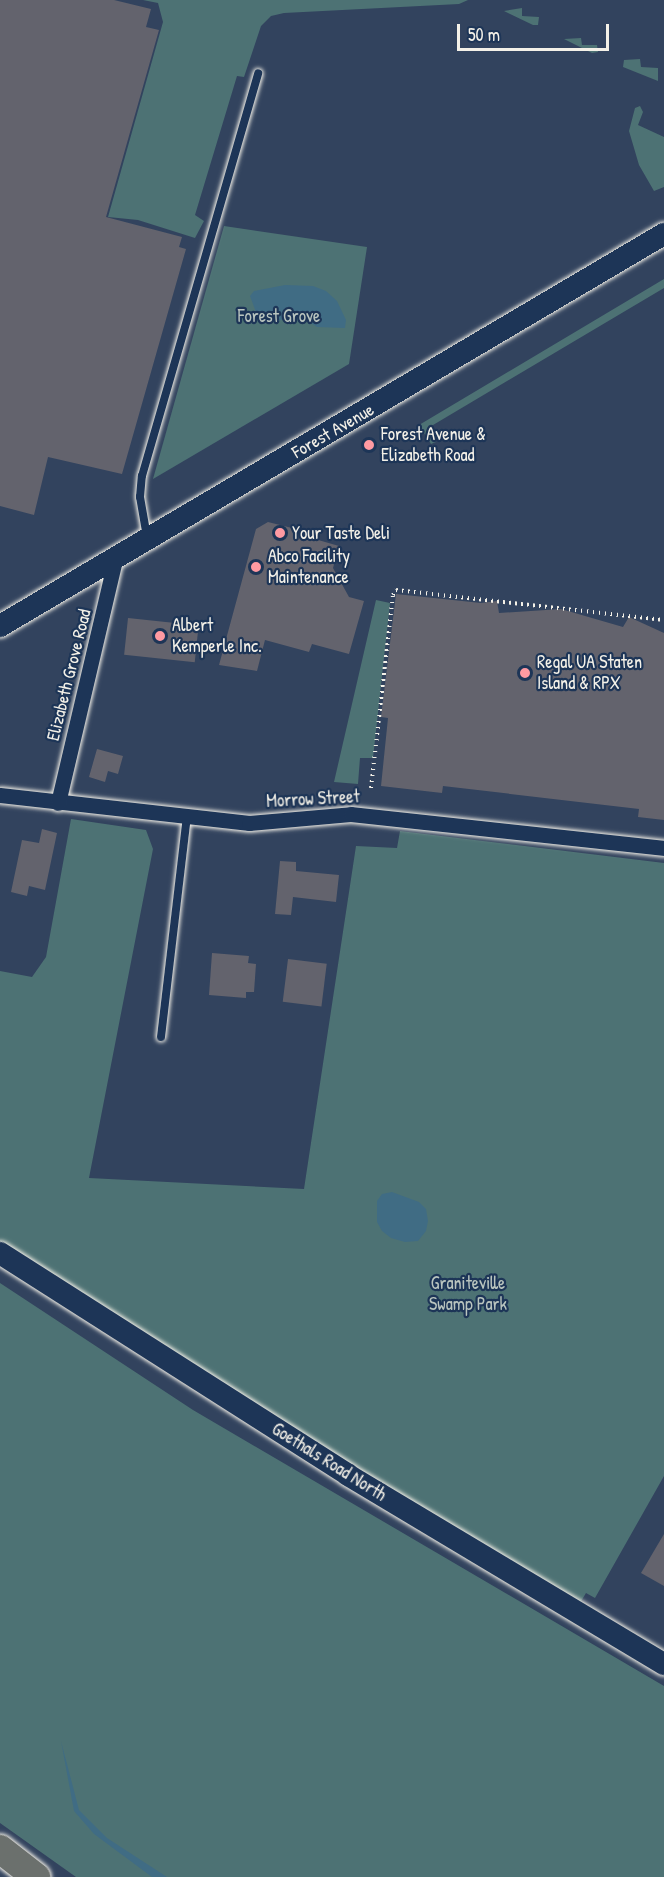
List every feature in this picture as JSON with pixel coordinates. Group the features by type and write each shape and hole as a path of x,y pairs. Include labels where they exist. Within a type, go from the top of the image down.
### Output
{"highway":[{"path":"0,1849 36,1877"}],"main road":[{"name":"Forest Avenue","path":"0,626 664,234"},
{"name":"Goethals Road North","path":"0,1253 348,1475 664,1664"}],"street":[{"name":"Elizabeth Grove Road","path":"58,803 116,556"},
{"name":"Morrow Street","path":"0,795 249,823 351,814 664,848"}],"lane":[{"path":"147,538 140,497 142,476 258,73"},
{"path":"161,1037 187,817"}],"path":[{"path":"371,788 393,594 396,590 664,620"}],"green space":[{"path":"143,0 468,0 459,4 284,13 271,16 261,26 244,77 237,76 195,215 204,221 195,238 138,220 108,217 163,22 158,3"},
{"path":"522,8 522,16 539,17 538,25 533,25 504,11"},
{"path":"581,38 582,45 597,45 598,52 592,53 564,39"},
{"path":"640,59 641,67 658,68 658,81 623,67 624,60"},
{"path":"640,106 643,112 638,125 664,137 664,187 654,191 639,165 629,131 635,108"},
{"name":"Forest Grove","path":"224,226 367,247 349,364 153,479"},
{"path":"664,279 664,288 428,428 436,442 431,444 419,425"},
{"path":"376,600 390,603 373,758 360,758 358,784 334,782"},
{"name":"Graniteville Swamp Park","path":"71,819 146,830 153,849 89,1178 304,1189 356,846 397,848 400,831 664,863 664,1476 595,1598 586,1593 580,1603 306,1437 0,1242 0,971 32,977 46,957"},
{"path":"0,1283 193,1410 664,1686 664,1877 76,1877 0,1823"}],"water":[{"path":"285,285 313,286 326,291 337,301 346,320 345,328 317,327 299,315 277,321 257,315 250,296 254,291"},
{"path":"392,1192 419,1202 426,1209 428,1221 426,1231 418,1241 405,1242 391,1238 382,1231 377,1222 377,1201 382,1194"},
{"path":"61,1741 79,1810 107,1838 167,1877 152,1877 94,1834 74,1811"}],"building":[{"path":"0,0 114,0 151,9 146,27 159,30 106,217 182,237 179,247 186,249 122,474 48,457 34,515 0,506"},
{"path":"268,522 296,529 294,533 339,546 333,568 349,597 364,601 349,654 312,644 309,652 265,640 257,671 219,665 256,529"},
{"name":"Regal UA Staten Island & RPX","path":"396,594 481,603 497,601 499,613 561,609 623,627 629,617 664,633 664,820 638,817 639,809 443,786 442,793 381,786 388,718 381,717"},
{"path":"128,618 199,625 195,662 124,655"},
{"path":"97,749 123,756 118,774 108,771 105,782 89,777"},
{"path":"42,829 57,833 45,890 29,886 27,896 11,892 22,840 39,843"},
{"path":"280,861 296,862 296,871 339,875 336,902 293,897 291,915 275,914"},
{"path":"212,953 249,956 248,963 256,964 254,992 246,992 246,998 209,995"},
{"path":"288,959 327,964 321,1006 283,1002"},
{"path":"664,1534 664,1586 641,1573"}],"place":[{"name":"Forest Avenue & Elizabeth Road","path":"369,445"},
{"name":"Your Taste Deli","path":"280,533"},
{"name":"Abco Facility Maintenance","path":"256,567"},
{"name":"Albert Kemperle Inc.","path":"160,636"},
{"name":"Regal UA Staten Island & RPX","path":"525,673"}]}
